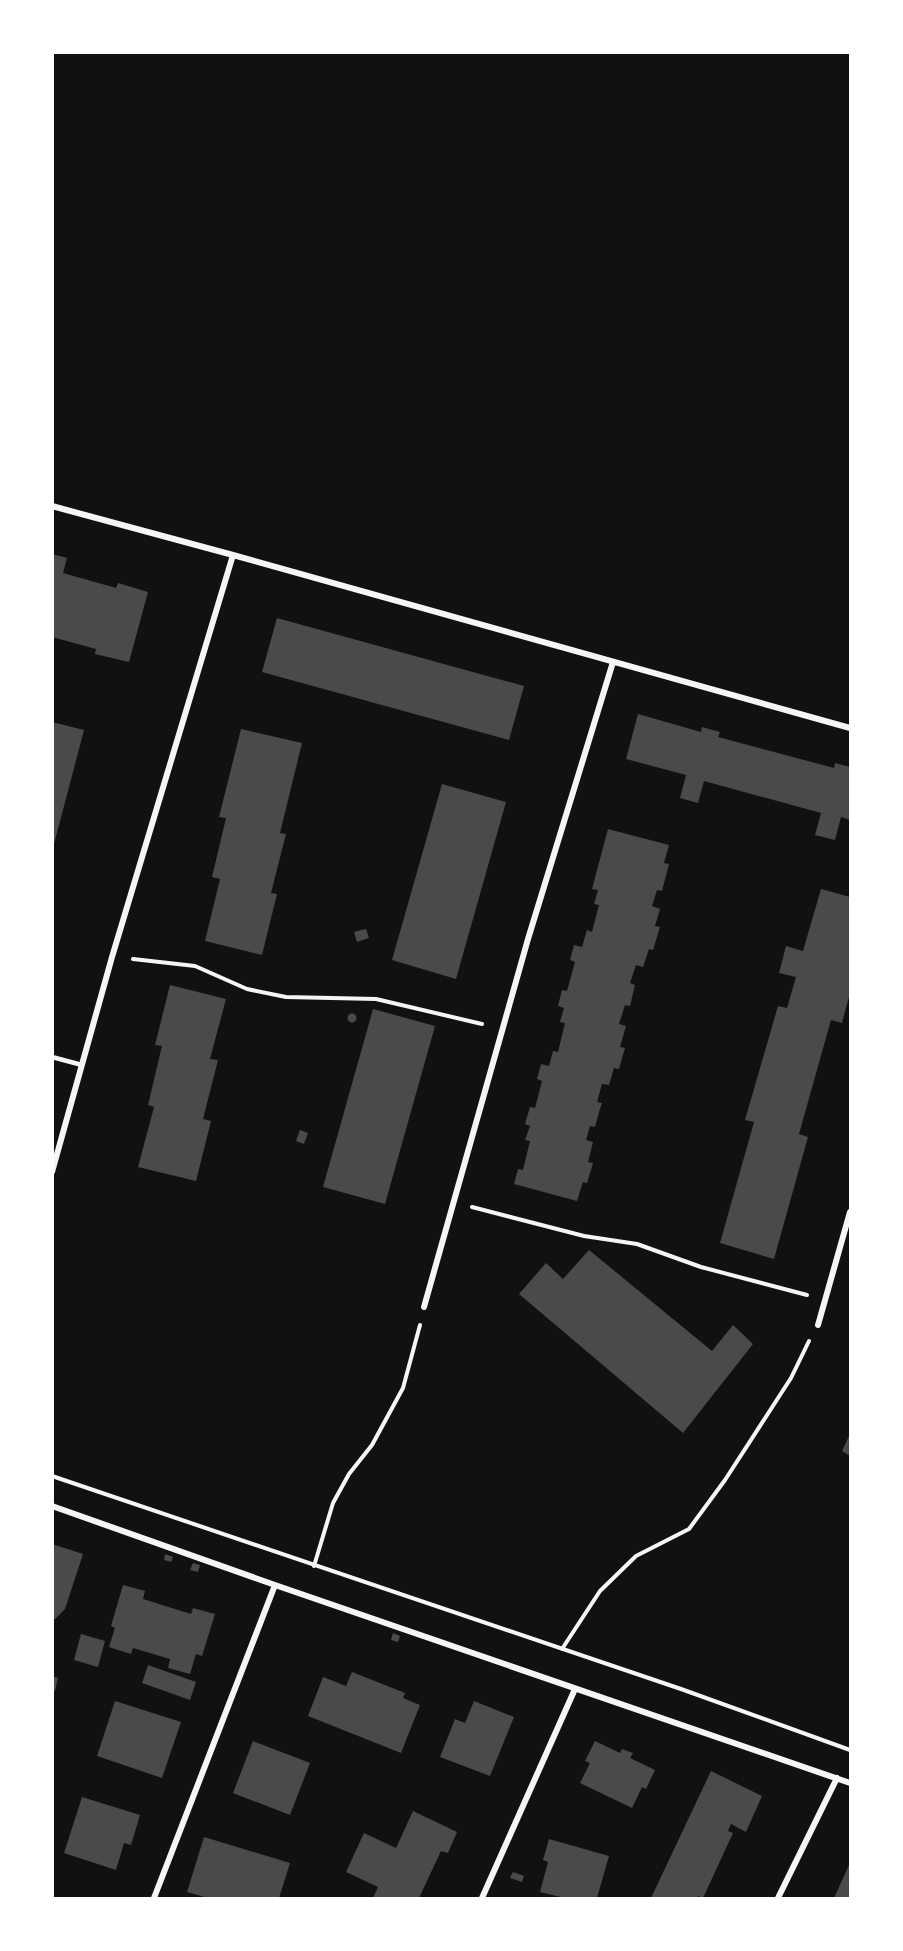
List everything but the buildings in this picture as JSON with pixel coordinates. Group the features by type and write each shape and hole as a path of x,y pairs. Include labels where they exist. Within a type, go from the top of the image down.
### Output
{"street":[{"path":"52,506 850,728"},
{"path":"52,1172 112,957 233,555"},
{"path":"424,1307 528,939 613,662"},
{"path":"818,1325 850,1212"},
{"path":"52,1506 850,1783"},
{"path":"153,1899 275,1585"},
{"path":"482,1899 575,1689"},
{"path":"778,1899 837,1778"}],"lane":[{"path":"52,1057 82,1065"}],"path":[{"path":"112,957 195,966 247,989 286,997 376,999 503,1030"},
{"path":"455,1203 584,1236 637,1244 701,1267 825,1300"},
{"path":"314,1566 333,1503 350,1474 372,1445 403,1388 415,1349 424,1307"},
{"path":"562,1649 600,1591 636,1556 689,1529 791,1378 818,1325"},
{"path":"52,1476 562,1649 850,1750"}]}
